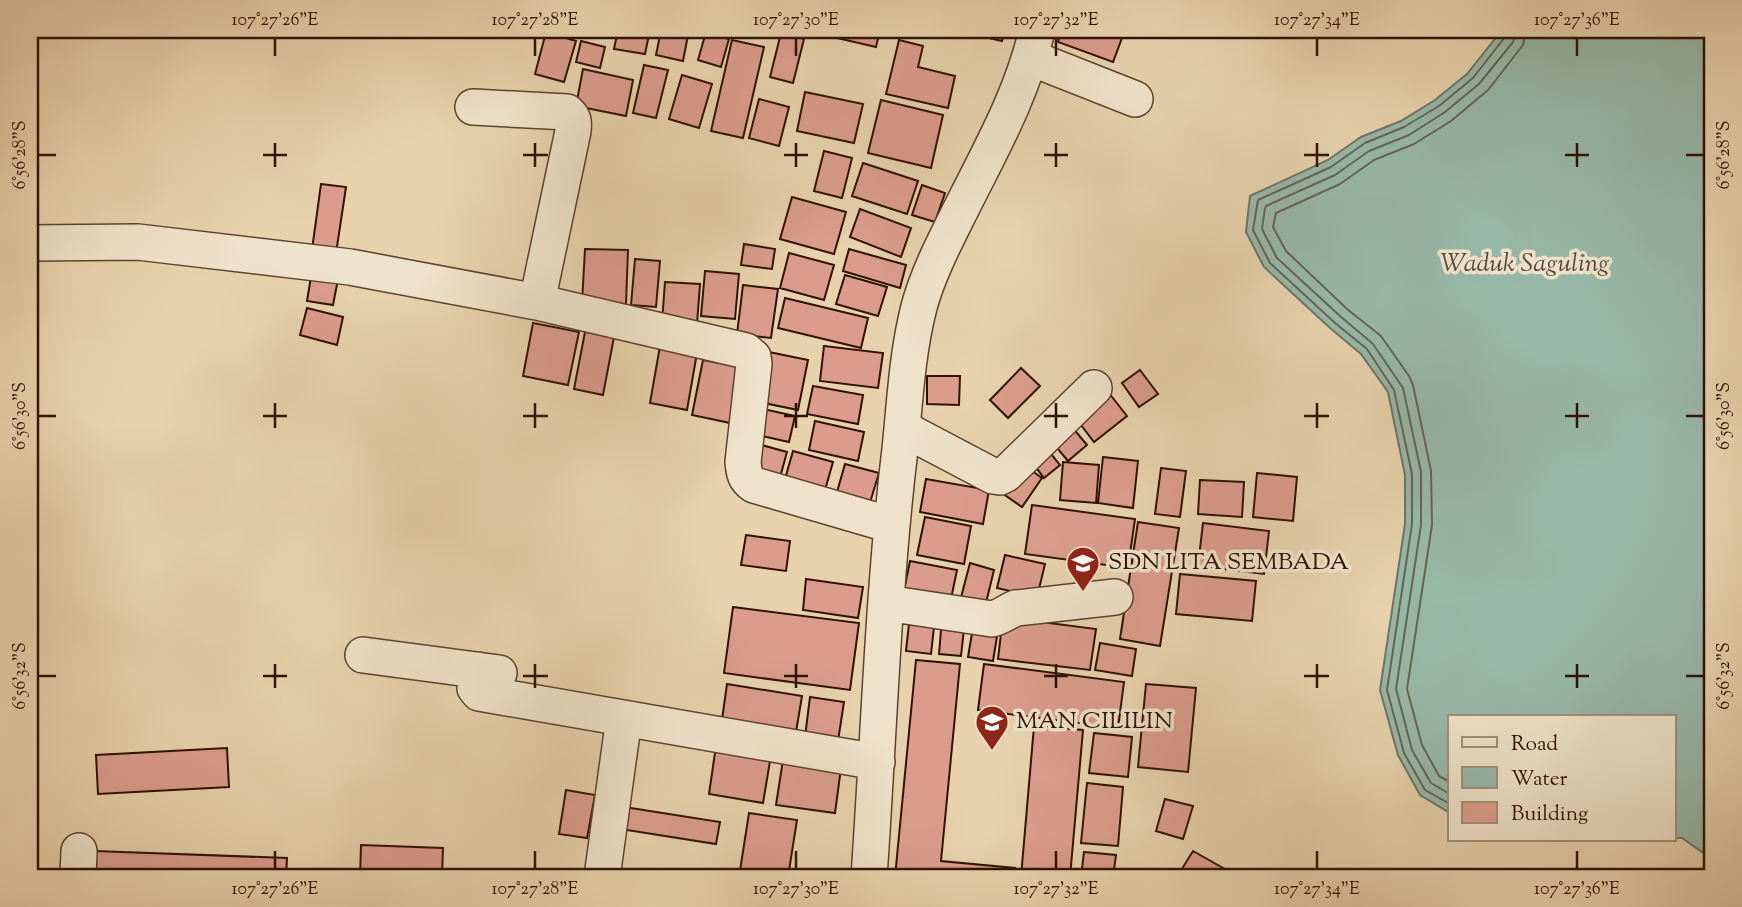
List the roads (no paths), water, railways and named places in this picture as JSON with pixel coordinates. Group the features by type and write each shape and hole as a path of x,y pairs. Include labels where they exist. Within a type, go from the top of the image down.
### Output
{"street":[{"path":"869,877 891,525 910,349 920,304 947,237 1016,99 1034,44 1136,99"},
{"path":"473,107 567,112 573,117 573,131 537,302"},
{"path":"30,243 138,242 350,267 537,302 746,351 753,358 754,364 743,462 747,480 754,485 891,525"},
{"path":"902,428 993,476 1000,477 1094,388"},
{"path":"886,603 992,619 1016,608 1115,597"},
{"path":"363,655 498,681 624,718 877,762"},
{"path":"603,877 624,718"}],"water":[{"name":"Waduk Saguling","path":"1502,30 1712,30 1712,859 1682,838 1676,838 1676,715 1448,715 1448,812 1420,795 1398,755 1380,690 1405,524 1405,475 1388,392 1361,354 1264,267 1246,232 1250,196 1328,160 1361,137 1401,121 1435,100 1467,74"}],"place":[{"name":"SDN LITA SEMBADA","path":"1083,593"},
{"name":"MAN CILILIN","path":"992,752"}]}
